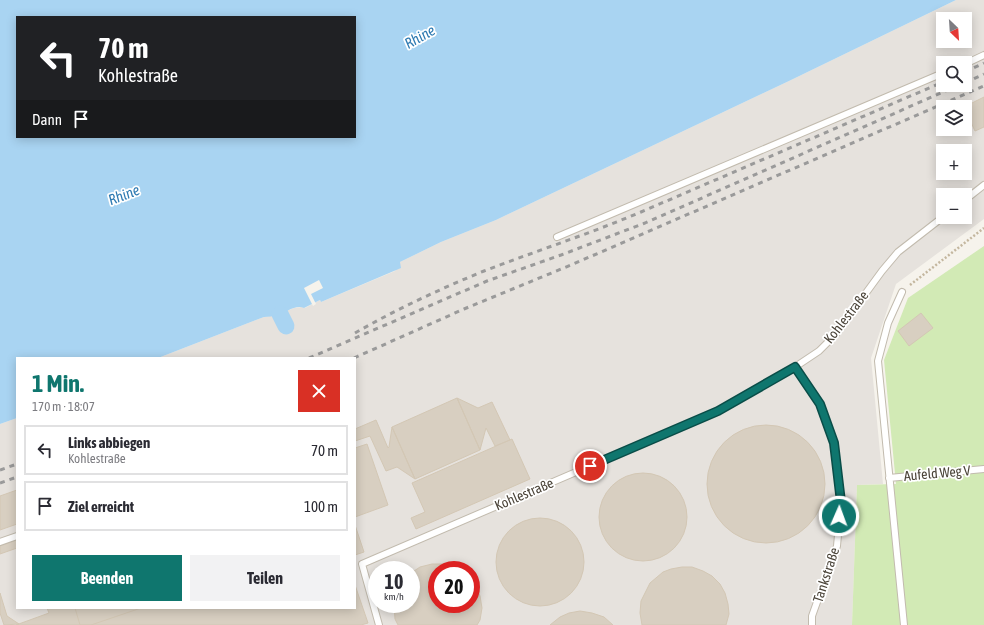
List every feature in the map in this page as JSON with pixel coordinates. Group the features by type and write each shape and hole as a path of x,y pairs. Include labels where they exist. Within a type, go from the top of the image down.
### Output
{"lane":[{"path":"972,61 984,55"},
{"path":"557,237 936,77"},
{"path":"972,194 984,185"},
{"name":"Kohlestraße","path":"379,625 362,564 718,411 795,367 819,351 836,334 882,271 898,252 936,222"},
{"path":"902,292 888,323 878,360 904,625"},
{"name":"Tankstraße","path":"795,367 820,404 834,443 841,502 837,546 812,616 812,625"},
{"name":"Aufeld Weg V","path":"889,478 984,469"},
{"path":"0,542 16,536"}],"path":[{"path":"902,292 984,228"}],"shaded area":[{"path":"956,0 984,0 984,219 896,284 871,358 883,484 857,485 852,625 0,625 0,424 16,418 16,609 356,609 356,357 161,357 264,317 276,315 294,308 305,308 320,300 321,302 395,271 400,262 441,242 496,220"}],"green space":[{"path":"984,246 984,625 852,625 857,485 896,484 884,360 908,298"}],"water":[{"name":"Rhine","path":"0,0 956,0 496,220 441,242 400,262 401,268 321,302 320,300 304,308 298,307 277,315 264,317 161,357 16,357 16,418 0,424"}],"pier":[{"path":"319,280 323,288 311,294 316,304 313,306 304,288"}],"building":[{"path":"984,97 984,127 975,131 972,124 972,103"},
{"path":"921,313 933,328 909,346 898,331"},
{"path":"457,398 480,450 415,479 392,427"},
{"path":"457,398 478,408 492,402 510,440 495,446 486,428 480,450"},
{"path":"376,420 388,448 392,427 415,479 397,467 386,471 370,436 356,441 356,429"},
{"path":"766,425 778,426 789,430 808,442 820,461 824,472 824,496 820,507 808,526 789,538 778,542 766,543 754,542 743,538 724,526 712,507 708,496 707,484 708,472 712,461 724,442 743,430 754,426"},
{"path":"512,439 530,479 416,529 411,518 425,512 412,483"},
{"path":"367,444 388,505 356,517 356,448"},
{"path":"643,473 660,477 674,486 683,500 687,517 683,534 674,548 660,557 643,561 626,557 612,548 603,534 599,517 603,500 612,486 626,477"},
{"path":"16,490 16,524 0,530 0,496"},
{"path":"540,518 557,522 571,531 580,545 584,562 580,579 571,593 557,602 540,606 523,602 509,593 500,579 496,562 500,545 509,531 523,522"},
{"path":"356,528 364,552 356,555"},
{"path":"16,540 16,548 0,554 0,546"},
{"path":"428,565 428,613 480,613 480,596 482,608 480,620 477,625 398,625 395,619 395,613 420,613 420,567"},
{"path":"682,567 692,567 703,571 712,576 720,584 725,593 728,604 729,614 726,625 642,625 640,613 641,601 650,583 663,572"},
{"path":"356,588 368,623 361,625 16,625 49,613 47,609 356,609"},
{"path":"0,593 7,616 19,624 4,625 0,613"},
{"path":"75,609 138,609 91,625 80,625"},
{"path":"580,611 604,617 613,625 550,625 560,617 569,613"}],"waterway":[{"path":"280,314 286,326"}],"railway":[{"path":"972,69 984,63"},
{"path":"972,80 984,74"},
{"path":"355,333 435,292 484,271 602,228 641,212 936,85"},
{"path":"356,357 464,309 571,265 984,86"},
{"path":"311,357 487,281 645,223 943,92"},
{"path":"0,470 16,464"},
{"path":"0,483 16,477"}],"route":[{"path":"590,466 718,411 795,367 820,404 834,443 841,502 839,516"}]}
